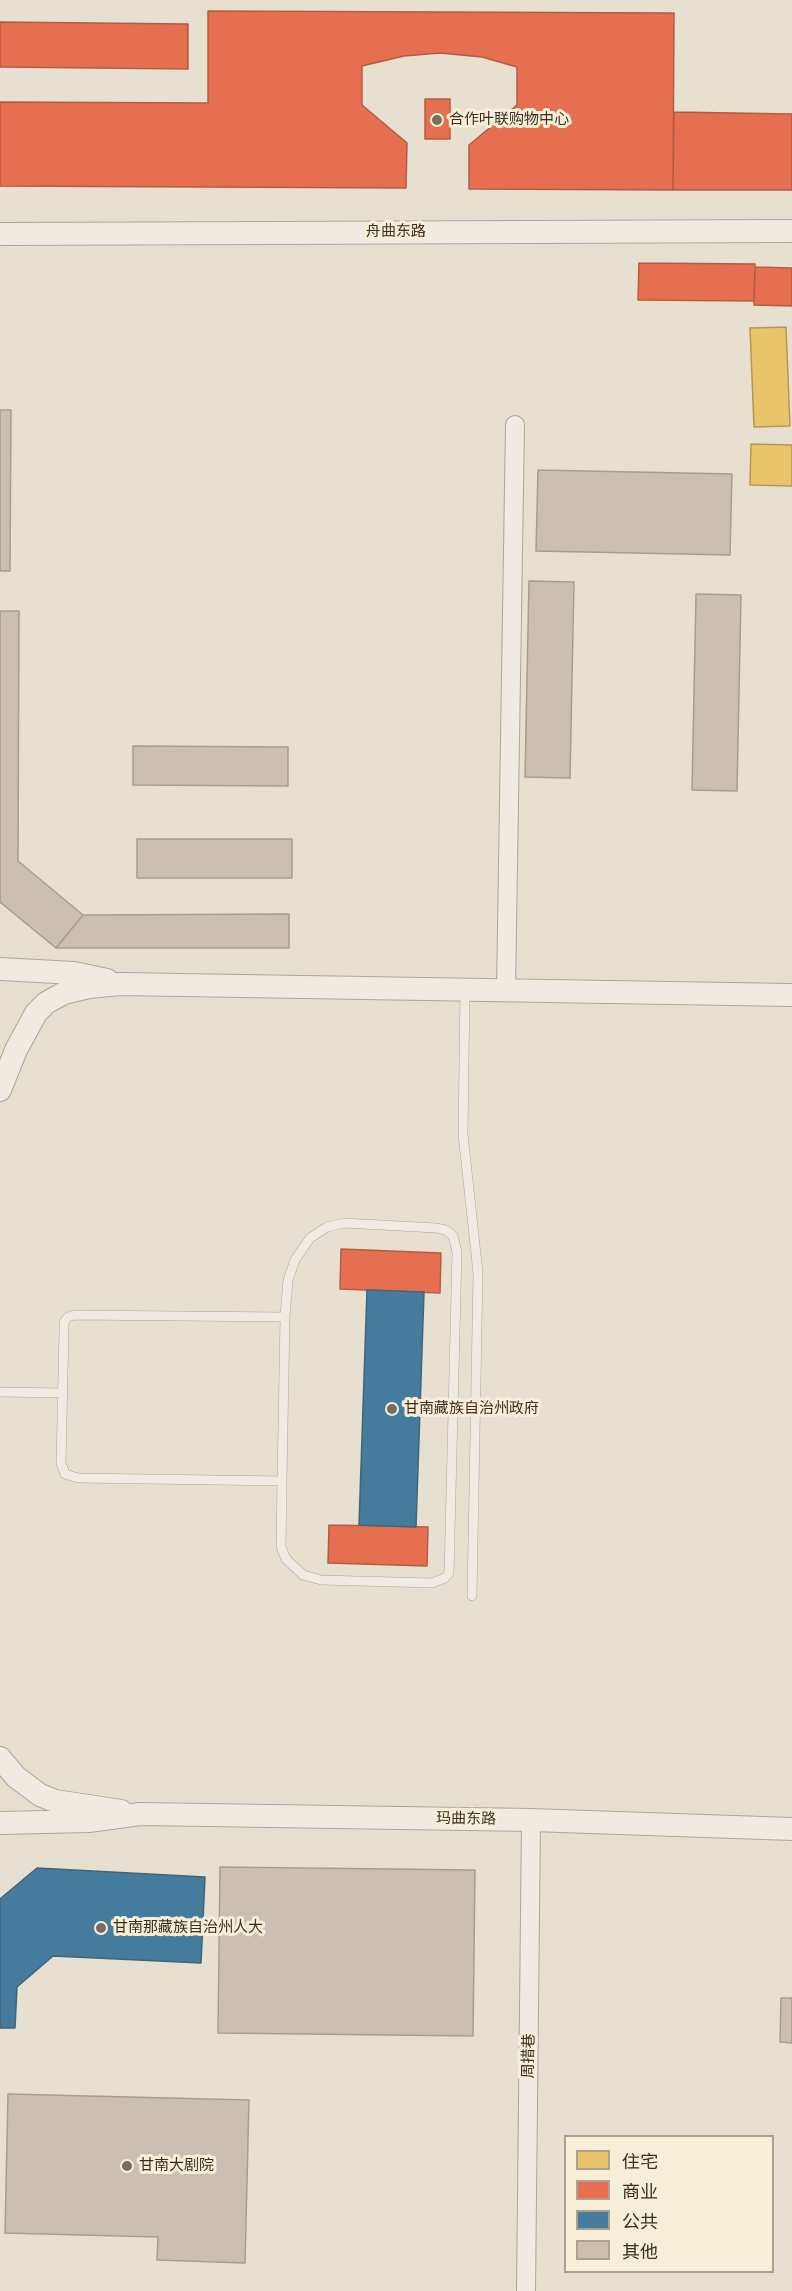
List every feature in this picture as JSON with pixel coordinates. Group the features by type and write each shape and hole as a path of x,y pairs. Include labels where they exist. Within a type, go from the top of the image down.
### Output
{"street":[{"name":"舟曲东路","path":"0,234 792,231"},
{"path":"506,990 515,425"},
{"path":"0,969 87,975 120,984"},
{"path":"0,1090 16,1050 36,1013 46,1003 64,993 89,987 120,984 792,994"},
{"path":"0,1758 16,1777 40,1795 55,1801 88,1804 140,1814"},
{"path":"0,1823 89,1821 140,1814"},
{"name":"玛曲东路","path":"140,1814 531,1820 792,1829"},
{"name":"周措巷","path":"526,2291 531,1820"}],"lane":[{"path":"465,990 463,1134 478,1273 472,1596"},
{"path":"344,1224 446,1230 453,1236 457,1252 450,1573 446,1578 432,1583 321,1581 303,1575 286,1559 281,1547 282,1481 285,1317 288,1280 295,1260 310,1238 327,1227 344,1224"},
{"path":"282,1481 71,1477 65,1474 62,1463 64,1322 68,1317 74,1315 285,1317"},
{"path":"0,1392 63,1393"}],"building: 住宅":[{"path":"786,327 790,426 754,427 750,328"},
{"path":"751,444 792,445 792,486 750,485"}],"building: 商业":[{"path":"208,11 674,13 673,190 469,189 469,145 517,105 517,67 482,57 440,53 404,56 362,66 362,105 407,143 406,188 0,186 0,102 208,103"},
{"path":"0,22 188,24 188,69 0,67"},
{"path":"425,99 450,99 450,139 425,139"},
{"path":"674,112 792,114 792,190 673,190"},
{"path":"639,263 755,264 754,301 638,300"},
{"path":"755,267 792,268 792,306 754,305"},
{"path":"341,1249 441,1253 440,1293 340,1289"},
{"path":"329,1525 428,1527 427,1566 328,1563"}],"building: 公共":[{"name":"甘南藏族自治州政府","path":"367,1290 424,1292 416,1527 359,1525"},
{"name":"甘南那藏族自治州人大","path":"37,1868 205,1877 201,1963 53,1956 17,1987 15,2028 0,2028 0,1899"}],"building: 其他":[{"path":"0,410 11,410 10,571 0,571"},
{"path":"538,470 732,474 730,555 536,551"},
{"path":"529,581 574,582 570,778 525,777"},
{"path":"696,594 741,595 737,791 692,790"},
{"path":"0,611 19,611 18,861 83,915 56,948 0,902"},
{"path":"133,746 288,747 288,786 133,785"},
{"path":"137,839 292,839 292,878 137,878"},
{"path":"289,914 289,948 56,948 83,915"},
{"path":"220,1867 475,1870 473,2036 218,2033"},
{"path":"781,1998 792,1998 792,2043 780,2042"},
{"name":"甘南大剧院","path":"8,2094 249,2100 245,2263 157,2260 158,2237 5,2233"}],"place":[{"name":"合作叶联购物中心","path":"437,120"},
{"name":"甘南藏族自治州政府","path":"392,1409"},
{"name":"甘南那藏族自治州人大","path":"101,1928"},
{"name":"甘南大剧院","path":"127,2166"}]}
